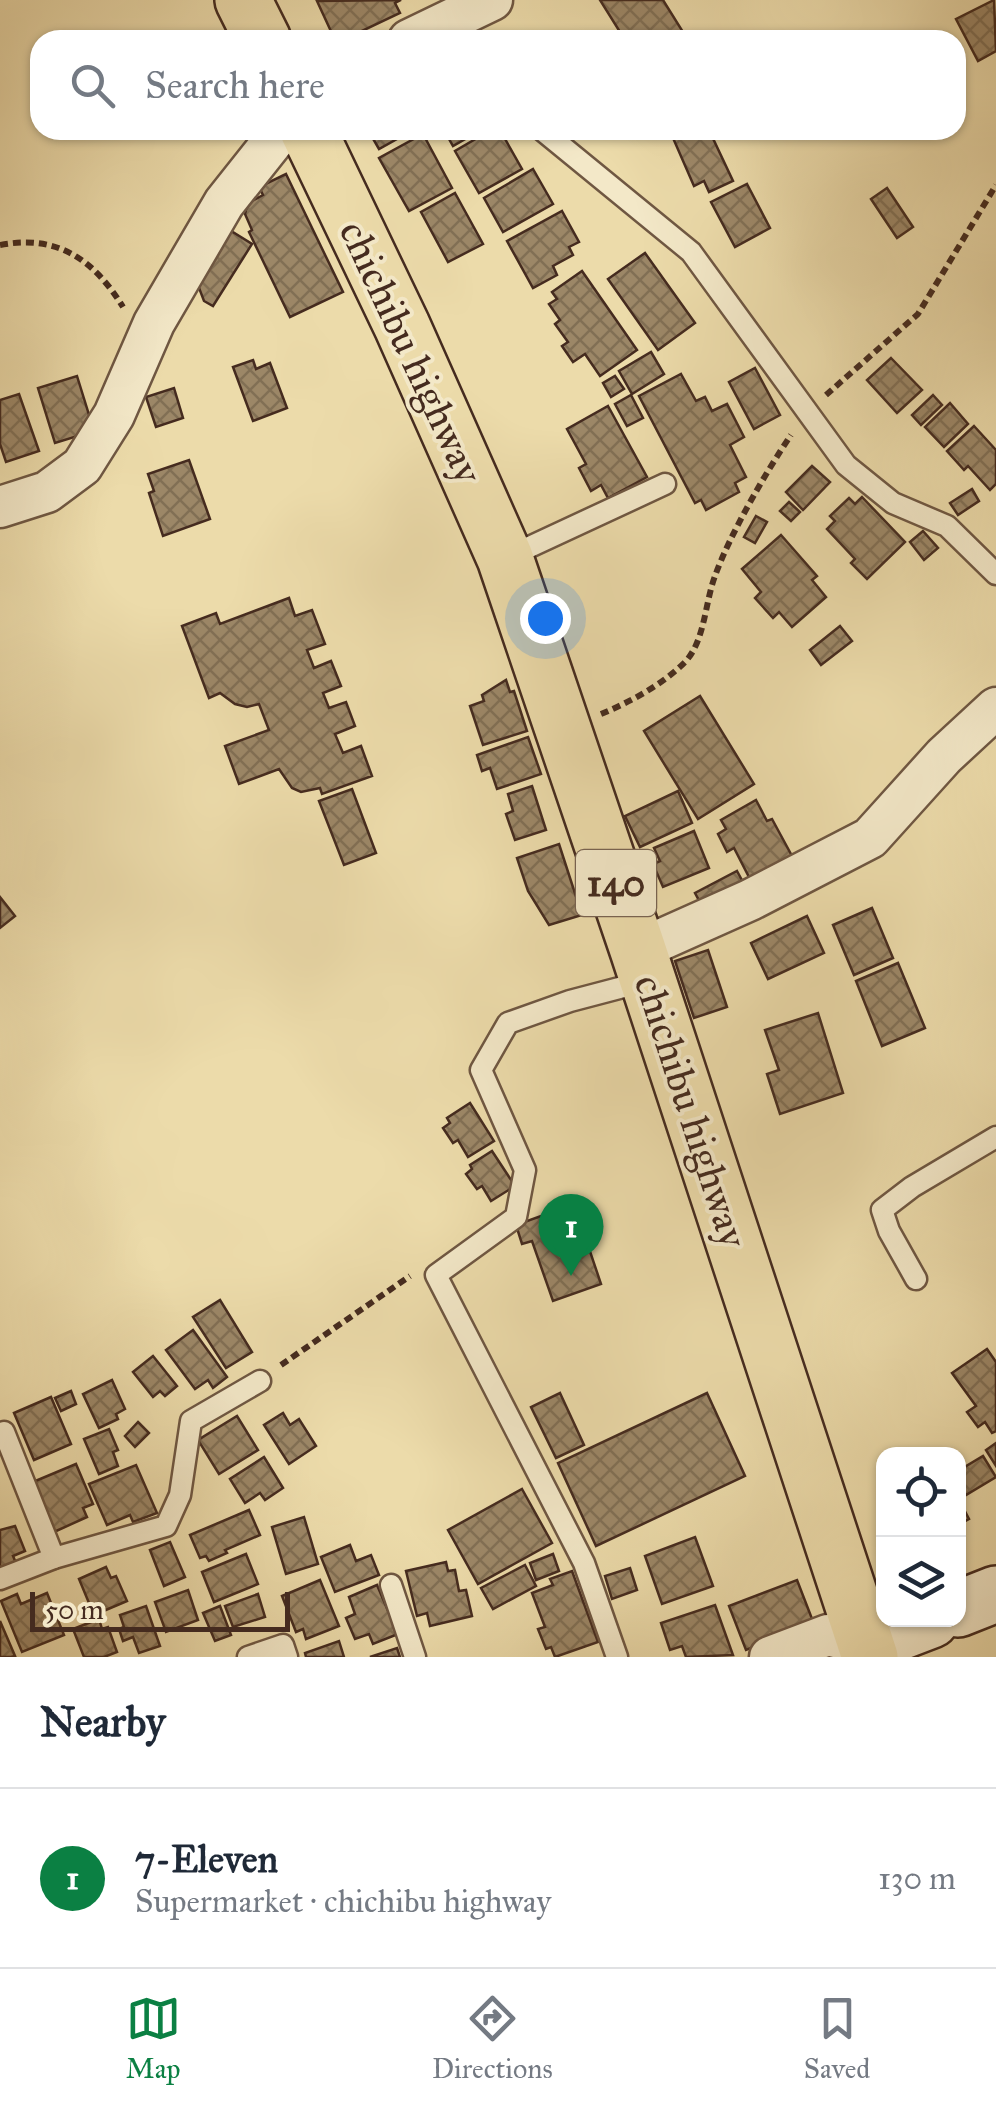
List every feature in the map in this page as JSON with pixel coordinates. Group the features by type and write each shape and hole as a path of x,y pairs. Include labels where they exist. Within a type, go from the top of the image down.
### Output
{"highway":[{"path":"243,0 258,30"},
{"name":"chichibu highway","path":"313,140 402,326 505,558 868,1651"}],"street":[{"path":"431,30 492,0"},
{"path":"0,507 47,492 82,466 114,415 145,342 224,203 274,140"},
{"path":"643,965 750,900 870,838 944,756 996,708"},
{"path":"966,1606 996,1594"},
{"path":"770,1657 828,1635 868,1651 917,1627"}],"lane":[{"path":"554,140 691,252 846,465 892,503 948,526 996,574"},
{"path":"505,558 665,484"},
{"path":"617,1657 584,1563 436,1275 516,1217 526,1170 481,1070 508,1023 570,1001 643,965"},
{"path":"916,1279 889,1231 882,1210 912,1187 996,1137"},
{"path":"0,1579 54,1558 166,1526 180,1495 191,1420 260,1380"},
{"path":"4,1432 54,1558"},
{"path":"391,1585 415,1657"},
{"path":"248,1657 283,1645 287,1657"}],"path":[{"path":"563,729 634,700 688,660 701,629 714,576 732,538 806,413 918,314 996,185"},
{"path":"0,245 22,240 58,247 87,261 108,282 145,342"},
{"path":"260,1380 406,1276 436,1275"}],"building":[{"path":"401,0 395,3 400,13 364,30 330,30 317,1"},
{"path":"600,0 663,0 682,30 619,30"},
{"path":"994,0 996,51 978,61 966,30 962,30 956,19"},
{"path":"374,140 395,140 379,149"},
{"path":"412,140 426,140 452,188 409,211 379,158"},
{"path":"474,140 506,140 522,169 479,193 455,151"},
{"path":"674,140 714,140 733,181 709,192 704,181 694,186"},
{"path":"533,169 553,204 503,232 484,198"},
{"path":"286,174 343,292 290,317 249,232 252,230 245,214 248,203 263,195 259,187"},
{"path":"747,184 770,228 735,247 711,202"},
{"path":"887,188 913,227 897,238 871,199"},
{"path":"455,193 483,244 448,262 421,212"},
{"path":"562,211 579,242 569,247 573,255 553,266 557,275 533,288 507,241"},
{"path":"228,229 252,244 213,306 204,301 196,280"},
{"path":"645,253 695,323 658,350 608,279"},
{"path":"582,271 637,350 600,376 585,354 573,362 562,346 568,342 555,324 560,320 549,304 557,299 552,292"},
{"path":"651,352 664,374 632,394 619,371"},
{"path":"891,358 922,390 897,413 867,380"},
{"path":"253,360 256,369 270,363 287,408 253,421 233,367"},
{"path":"755,368 780,415 754,429 729,382"},
{"path":"681,374 696,401 705,397 712,411 727,404 744,437 730,445 746,477 735,483 739,492 706,510 701,500 695,503 639,396"},
{"path":"77,376 94,431 55,443 38,388"},
{"path":"615,376 624,389 611,397 603,383"},
{"path":"174,388 183,418 156,427 146,397"},
{"path":"19,394 39,451 6,462 0,444 0,400"},
{"path":"631,395 643,418 627,426 615,404"},
{"path":"933,395 942,405 921,425 912,415"},
{"path":"950,403 968,424 944,447 925,427"},
{"path":"608,406 647,477 608,498 601,485 591,491 579,468 586,464 567,429"},
{"path":"974,426 996,450 996,484 990,490 947,451"},
{"path":"189,460 210,519 163,536 149,493 154,491 148,474"},
{"path":"812,466 830,482 803,510 786,492"},
{"path":"972,489 979,501 958,515 950,503"},
{"path":"862,497 905,542 867,579 851,563 855,559 827,529 835,521 830,516 849,498 855,504"},
{"path":"789,502 800,512 791,521 780,511"},
{"path":"756,516 767,522 755,543 744,537"},
{"path":"923,531 938,548 924,560 910,542"},
{"path":"781,535 817,576 812,580 826,597 792,627 779,612 773,618 755,598 761,592 742,569"},
{"path":"289,598 295,616 312,610 325,644 307,650 314,668 331,661 341,686 323,693 329,708 346,702 355,726 335,734 343,753 361,746 372,776 322,794 320,788 301,792 292,788 279,769 239,784 225,746 269,730 259,704 235,704 220,693 209,698 182,626 216,613 220,624"},
{"path":"840,626 852,641 821,665 810,650"},
{"path":"506,680 510,692 514,691 527,731 483,745 470,706 484,701 482,695"},
{"path":"700,696 754,784 698,819 644,731"},
{"path":"528,737 541,774 497,789 490,768 482,771 477,755"},
{"path":"532,786 546,830 515,840 506,814 513,811 508,794"},
{"path":"352,789 376,853 344,865 319,801"},
{"path":"678,791 692,823 640,847 625,816"},
{"path":"756,800 767,821 772,819 792,856 750,879 734,848 727,852 718,834 726,829 721,820"},
{"path":"694,831 709,868 663,887 653,864 660,861 654,848"},
{"path":"559,844 582,915 549,925 528,891 517,858"},
{"path":"737,871 744,884 702,906 695,893"},
{"path":"0,897 15,916 0,928"},
{"path":"872,908 893,958 854,975 833,925"},
{"path":"807,916 824,953 768,979 751,943"},
{"path":"708,950 727,1007 694,1018 675,961"},
{"path":"898,963 925,1028 882,1046 856,981"},
{"path":"818,1013 843,1093 780,1114 767,1074 779,1070 765,1030"},
{"path":"470,1103 494,1141 468,1157 458,1140 453,1143 443,1128 450,1123 447,1118"},
{"path":"492,1151 515,1186 491,1201 482,1186 477,1189 466,1174 472,1169 470,1165"},
{"path":"574,1204 601,1284 553,1301 532,1241 522,1244 516,1225"},
{"path":"220,1300 252,1352 226,1368 193,1317"},
{"path":"193,1330 227,1377 213,1388 208,1380 195,1389 166,1350"},
{"path":"987,1349 996,1362 996,1431 992,1433 985,1422 978,1427 967,1412 976,1406 952,1373"},
{"path":"153,1356 177,1386 165,1396 160,1391 153,1397 133,1372"},
{"path":"112,1380 125,1409 116,1414 118,1419 99,1428 83,1394"},
{"path":"71,1391 76,1404 61,1411 55,1398"},
{"path":"560,1393 584,1445 556,1458 531,1407"},
{"path":"707,1393 745,1476 596,1546 558,1463"},
{"path":"51,1397 71,1444 34,1460 14,1413"},
{"path":"283,1413 290,1425 299,1419 316,1446 289,1464 264,1425"},
{"path":"237,1416 258,1450 219,1474 198,1440"},
{"path":"138,1422 149,1433 135,1447 125,1436"},
{"path":"109,1429 118,1450 113,1452 118,1466 99,1474 84,1439"},
{"path":"996,1443 996,1466 986,1450"},
{"path":"983,1456 996,1477 966,1495 966,1466"},
{"path":"264,1457 283,1488 265,1500 260,1493 245,1503 230,1479"},
{"path":"76,1464 93,1504 83,1508 87,1517 54,1532 33,1482"},
{"path":"136,1465 157,1513 133,1522 130,1515 107,1525 89,1484"},
{"path":"522,1489 552,1543 478,1584 448,1530"},
{"path":"249,1510 260,1535 209,1561 206,1556 200,1558 190,1535"},
{"path":"304,1517 318,1564 286,1574 272,1527"},
{"path":"15,1526 25,1551 13,1556 16,1563 0,1569 0,1530"},
{"path":"695,1537 713,1586 662,1604 645,1556"},
{"path":"170,1542 185,1577 164,1586 150,1550"},
{"path":"350,1545 356,1561 371,1555 379,1575 335,1592 321,1557"},
{"path":"246,1554 258,1584 214,1602 202,1572"},
{"path":"553,1554 559,1571 536,1580 530,1563"},
{"path":"446,1562 448,1571 455,1570 459,1591 466,1590 472,1616 430,1626 427,1613 417,1616 406,1571"},
{"path":"525,1565 536,1586 493,1609 481,1588"},
{"path":"106,1567 111,1578 116,1576 127,1601 94,1615 79,1579"},
{"path":"630,1568 637,1590 612,1599 605,1576"},
{"path":"572,1571 598,1642 555,1657 551,1647 546,1649 538,1629 545,1627 532,1593 553,1585 550,1579"},
{"path":"320,1580 339,1626 306,1639 303,1629 296,1632 282,1596"},
{"path":"797,1580 814,1624 746,1650 729,1606"},
{"path":"377,1585 398,1634 373,1644 369,1634 355,1639 346,1618 355,1614 349,1597"},
{"path":"188,1590 198,1620 166,1632 155,1602"},
{"path":"47,1593 64,1635 22,1652 1,1601 17,1594 21,1604"},
{"path":"258,1594 265,1617 233,1627 225,1606"},
{"path":"715,1605 733,1655 686,1657 682,1646 670,1650 661,1623"},
{"path":"146,1606 160,1646 139,1653 133,1637 123,1641 120,1615"},
{"path":"220,1606 231,1635 215,1641 203,1613"},
{"path":"99,1619 102,1629 108,1627 117,1652 84,1657 73,1629"},
{"path":"0,1621 15,1656 0,1657"},
{"path":"339,1641 344,1657 306,1657 305,1653"},
{"path":"397,1648 400,1657 370,1657"}],"place":[{"name":"7-Eleven","path":"571,1276"}]}
